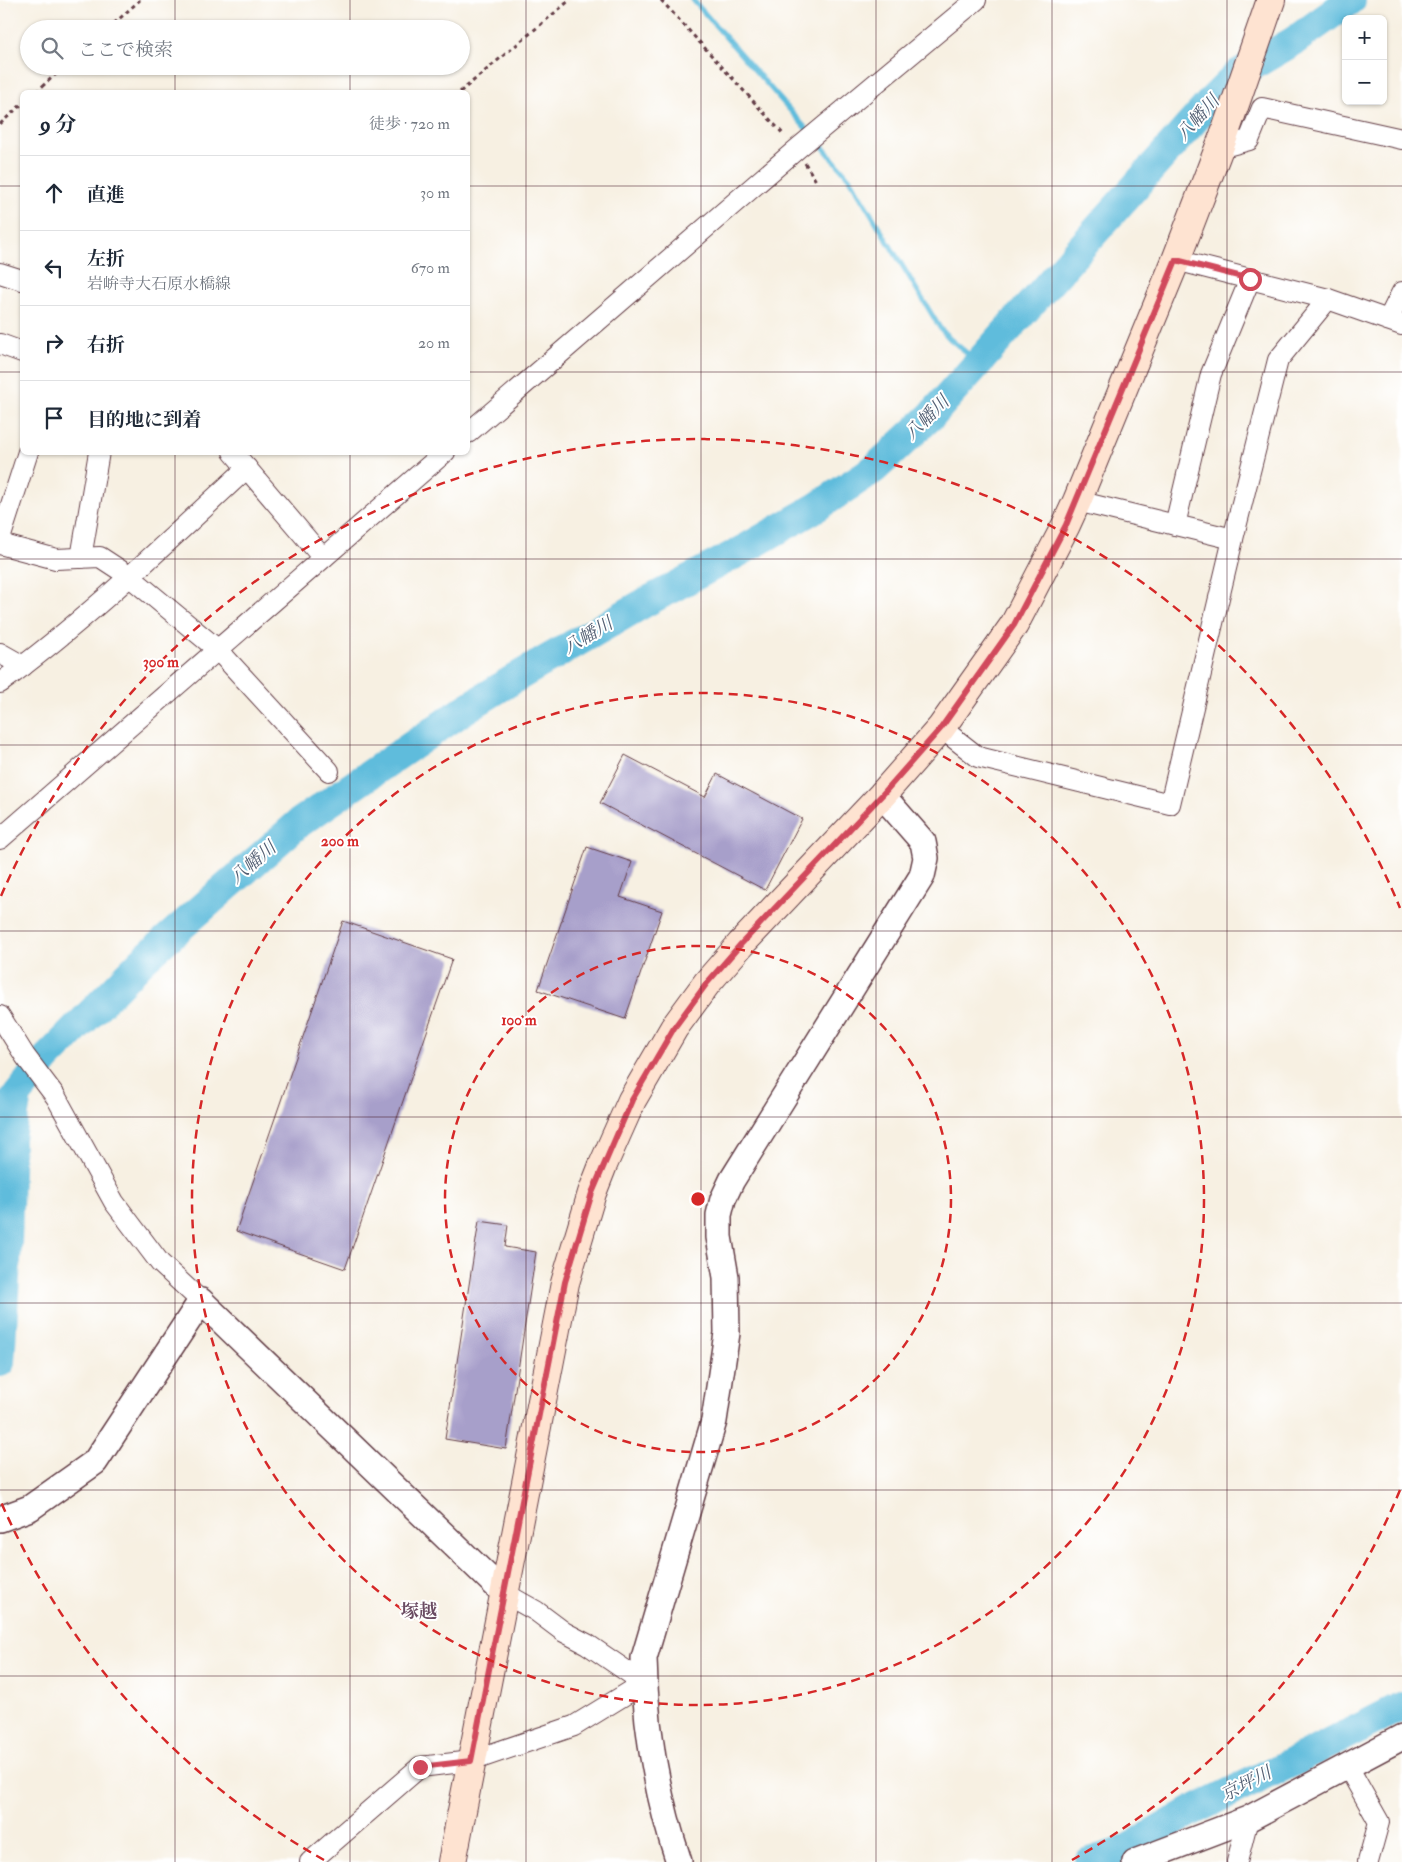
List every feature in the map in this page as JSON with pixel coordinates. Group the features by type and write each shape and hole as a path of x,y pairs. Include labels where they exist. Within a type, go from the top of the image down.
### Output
{"main road":[{"path":"452,1862 565,1282 592,1193 632,1100 674,1028 707,983 741,944 882,795 941,728 1014,625 1077,501 1176,260 1223,139 1268,7"}],"street":[{"path":"470,431 797,149 940,32 976,0"},
{"path":"1223,139 1249,140 1262,108 1402,139"},
{"path":"1176,260 1328,299 1395,323 1402,292"},
{"path":"0,273 20,279"},
{"path":"1175,525 1211,374 1250,279"},
{"path":"941,728 978,757 1170,804 1278,360 1328,299"},
{"path":"0,344 20,351"},
{"path":"0,538 27,455"},
{"path":"81,558 98,455"},
{"path":"236,455 323,558"},
{"path":"0,839 442,455"},
{"path":"0,683 23,666 129,576 247,468"},
{"path":"1077,501 1233,539"},
{"path":"0,544 56,559 100,557 129,576 217,649 329,771"},
{"path":"0,653 23,666"},
{"path":"679,1862 666,1821 653,1765 644,1683 644,1658 714,1421 727,1333 726,1277 719,1237 719,1215 723,1199 732,1180 922,876 926,858 923,842 882,795"},
{"path":"0,1016 25,1056 56,1097 114,1202 160,1263 504,1593 536,1611 564,1632 587,1644 644,1683"},
{"path":"0,1519 30,1508 95,1462 201,1301"},
{"path":"310,1862 420,1767 471,1761 574,1726 644,1683"},
{"path":"1135,1862 1248,1819 1402,1737"},
{"path":"1347,1765 1378,1822 1368,1862"},
{"path":"1237,1862 1248,1819"}],"path":[{"path":"118,20 140,0"},
{"path":"462,90 570,0"},
{"path":"661,0 797,149"},
{"path":"38,90 56,75"},
{"path":"0,124 20,106"}],"building":[{"path":"625,755 705,797 717,774 802,819 765,890 600,803"},
{"path":"587,847 632,862 620,897 662,911 625,1019 538,990"},
{"path":"343,921 452,959 345,1269 236,1231"},
{"path":"479,1221 508,1225 505,1247 536,1252 506,1449 445,1439"}],"waterway":[{"path":"693,0 810,133"},
{"name":"八幡川","path":"0,1362 7,1244 10,1138 17,1095 46,1059 143,960 299,823 464,710 646,602 743,550 817,507 874,469 931,416 1214,98 1238,74 1294,41 1351,0"},
{"path":"816,139 850,179 940,328 950,339 979,363"},
{"path":"0,1094 17,1095"},
{"name":"京坪川","path":"1089,1862 1124,1851 1192,1811 1402,1706"}],"district":[{"name":"塚越","path":"419,1611"}],"route":[{"path":"420,1767 471,1761 565,1282 592,1193 632,1100 674,1028 707,983 741,944 882,795 941,728 1014,625 1077,501 1176,260 1250,279"}]}
